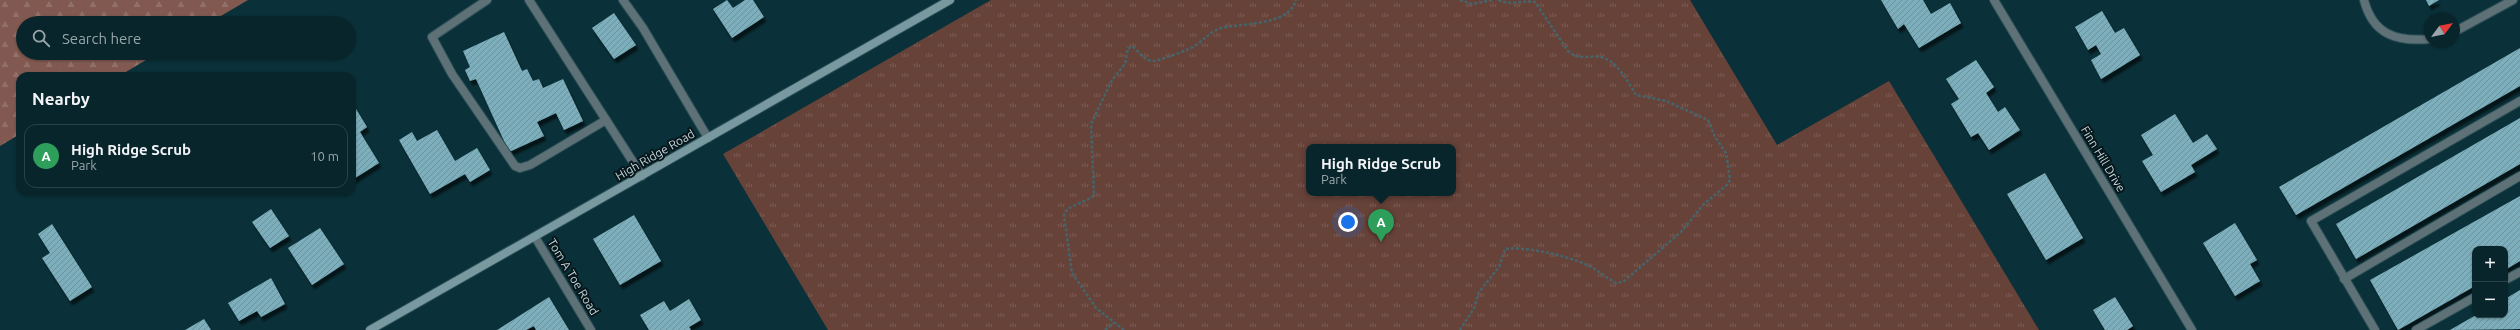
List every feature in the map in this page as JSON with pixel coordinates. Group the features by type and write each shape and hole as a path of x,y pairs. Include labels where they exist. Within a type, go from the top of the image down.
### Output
{"street":[{"path":"487,0 432,37 452,74 515,166 520,168 530,165 606,120"},
{"path":"529,0 642,176"},
{"path":"624,0 643,28 708,138"},
{"name":"High Ridge Road","path":"370,330 950,0"},
{"name":"Finn Hill Drive","path":"1994,0 2192,330"},
{"path":"2364,0 2368,13 2378,28 2393,37 2411,41 2424,40"},
{"path":"2460,29 2513,0"},
{"path":"2375,330 2311,221 2520,101"},
{"path":"2344,279 2520,176"},
{"name":"Tom A Toe Road","path":"535,237 591,330"},
{"path":"2508,278 2520,272"},
{"path":"2416,330 2472,299"}],"path":[{"path":"1124,330 1096,308 1072,273 1064,215 1068,209 1090,199 1094,195 1091,124 1112,80 1125,64 1128,48 1133,47 1147,60 1157,60 1188,50 1214,30 1260,23 1275,18 1292,8 1296,0"},
{"path":"1460,0 1472,4 1493,0"},
{"path":"1460,330 1474,308 1478,292 1499,267 1505,249 1563,257 1588,265 1616,283 1623,282 1681,232 1704,204 1728,184 1730,179 1726,153 1715,138 1708,120 1666,101 1636,95 1622,73 1602,57 1575,57 1568,51 1535,2 1526,1 1508,4 1498,0"},
{"path":"1105,330 1114,323"}],"green space":[{"path":"0,0 248,0 221,16 16,16 16,60 146,60 126,72 16,72 16,136 0,146"},
{"path":"991,0 1690,0 1777,145 1889,81 2039,330 828,330 723,154"}],"building":[{"path":"727,0 733,8 745,0 753,0 764,17 732,38 713,9"},
{"path":"1881,0 1923,0 1931,14 1950,3 1961,23 1919,48 1904,24 1898,29"},
{"path":"2426,0 2439,0 2429,6"},
{"path":"2102,11 2115,33 2124,28 2140,55 2101,79 2091,60 2101,54 2096,45 2088,50 2075,27"},
{"path":"614,13 636,45 614,59 592,28"},
{"path":"504,32 522,71 527,69 533,81 539,79 543,88 563,79 583,121 564,130 556,113 537,122 544,136 509,152 476,79 470,81 465,70 470,67 463,51"},
{"path":"2520,48 2520,86 2296,215 2279,187"},
{"path":"1976,60 1994,87 1986,93 1998,112 2005,107 2020,130 1989,150 1978,133 1971,137 1951,104 1959,99 1946,79"},
{"path":"356,109 367,127 360,132 379,163 356,177"},
{"path":"2175,114 2193,143 2207,134 2217,149 2191,165 2195,172 2161,192 2142,161 2153,155 2141,135"},
{"path":"2520,118 2520,164 2356,259 2336,224"},
{"path":"437,130 455,161 477,148 490,170 470,182 465,174 430,194 399,140 412,132 417,141"},
{"path":"2045,173 2083,238 2046,260 2007,194"},
{"path":"2520,196 2520,261 2508,268 2508,246 2472,246 2472,288 2398,330 2370,280"},
{"path":"271,209 289,236 270,248 252,222"},
{"path":"634,215 661,261 620,285 593,239"},
{"path":"2235,223 2257,260 2250,264 2260,281 2235,296 2203,243"},
{"path":"52,224 92,287 70,301 42,258 50,253 38,234"},
{"path":"320,228 344,264 312,285 288,248"},
{"path":"271,278 285,304 261,317 257,311 239,321 228,303"},
{"path":"2520,290 2520,329 2450,330 2472,317 2508,318 2508,297"},
{"path":"549,297 569,330 536,330 534,326 526,330 497,330"},
{"path":"2115,297 2133,326 2127,330 2105,330 2093,310"},
{"path":"689,299 701,320 689,327 691,330 649,330 640,315 664,301 670,311"},
{"path":"204,319 211,330 185,330"}],"place":[{"name":"High Ridge Scrub","path":"1381,242"}]}
